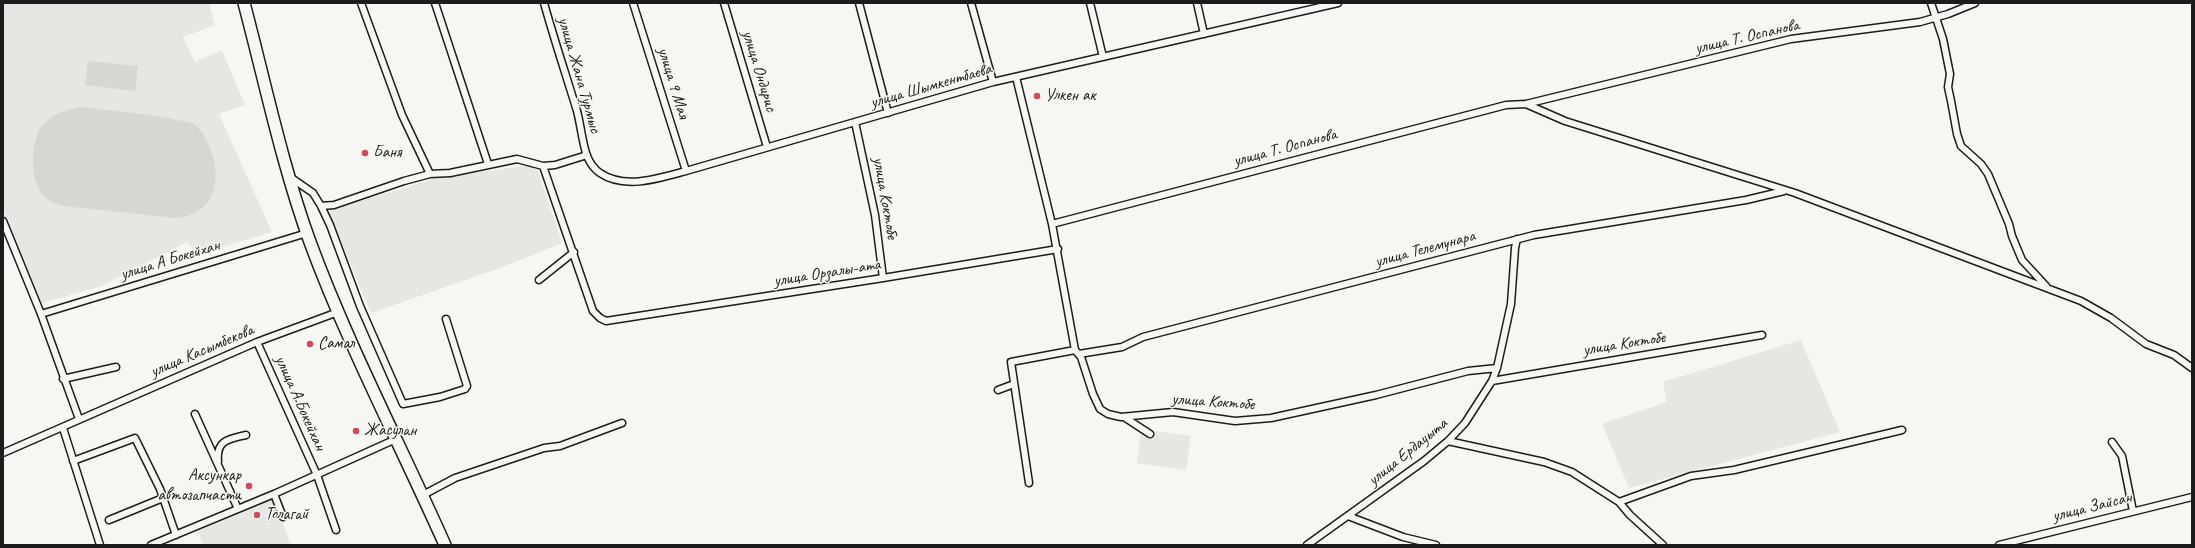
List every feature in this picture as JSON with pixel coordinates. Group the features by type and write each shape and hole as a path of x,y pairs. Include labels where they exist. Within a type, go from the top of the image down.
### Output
{"highway":[{"path":"244,3 290,177 307,233 338,312 445,545"}],"street":[{"path":"361,3 402,115 430,174"},
{"path":"435,3 488,164"},
{"name":"улица Жана Турмыс","path":"544,3 577,113 587,155"},
{"name":"улица 9 Мая","path":"633,3 686,171"},
{"name":"улица Ондирис","path":"724,3 767,146"},
{"path":"859,3 888,113"},
{"path":"971,3 993,82"},
{"path":"1090,3 1104,57"},
{"path":"1197,3 1204,34"},
{"name":"улица Шымкентбаева","path":"587,155 594,168 617,180 646,180 686,171 767,146 888,113 993,82 1338,3"},
{"path":"1931,3 1940,26 1948,62 1949,94 1957,134 1962,146 1981,164 1988,174 2022,260 2046,287"},
{"name":"улица Т. Оспанова","path":"1052,224 1506,105 1526,104 1791,39 1920,22 1936,18 1975,3"},
{"name":"улица Коктобе","path":"1016,77 1058,249 1077,352 1100,409 1112,415 1124,417 1173,412 1235,421 1271,418 1376,395 1468,371 1496,368"},
{"name":"улица Т. Оспанова","path":"1526,104 1564,121 1784,191 2046,287 2097,309 2146,344 2174,355 2192,368"},
{"name":"улица Коктобе","path":"855,122 870,186 883,278"},
{"path":"321,206 334,205 404,181 430,174 450,173 517,158 543,166 555,165 587,155"},
{"path":"539,280 574,252 543,166"},
{"path":"290,177 313,193 321,206 330,225 360,306 403,404 440,398 465,390 467,386 446,319"},
{"name":"улица Телемунара","path":"1014,384 1011,362 1122,347 1143,337 1345,285 1432,260 1534,235 1746,200 1784,191"},
{"path":"3,221 41,314 63,379 79,419"},
{"name":"улица А Бокейхан","path":"41,314 307,233"},
{"name":"улица Ердауыта","path":"1307,545 1391,486 1448,440 1465,423 1492,381 1496,368 1511,304 1517,239"},
{"name":"улица Орзалы-ата","path":"574,252 593,311 600,318 612,321 1058,249"},
{"name":"улица Касымбекова","path":"3,453 257,342 338,312"},
{"name":"улица Коктобе","path":"1492,381 1762,335"},
{"name":"улица А.Бокейхан","path":"257,342 317,475 336,530"},
{"path":"63,379 116,367"},
{"path":"998,390 1014,384 1029,483"},
{"path":"195,414 238,509"},
{"path":"1124,417 1150,434"},
{"path":"422,495 455,478 544,448 560,446 622,423"},
{"path":"63,428 100,545"},
{"path":"1620,502 1691,476 1734,470 1902,430"},
{"path":"219,468 217,451 220,445 232,438 246,436"},
{"path":"73,461 135,438 163,498 176,535"},
{"name":"улица А.Бокейхан","path":"151,545 163,543 176,535 274,494 396,439"},
{"path":"1448,440 1544,462 1565,470 1620,502 1630,515 1663,545"},
{"path":"2112,442 2122,456 2133,511"},
{"path":"274,494 283,517"},
{"name":"улица Зайсан","path":"1999,545 2192,497"},
{"path":"109,520 163,498"},
{"path":"1348,516 1403,537 1436,545"}],"shaded area":[{"path":"3,3 209,3 215,25 183,37 195,62 222,50 245,105 219,114 272,232 198,254 187,242 102,286 42,303 3,209"},
{"path":"88,61 138,66 135,91 85,85"},
{"path":"80,107 128,112 188,122 196,125 207,141 215,166 216,179 214,190 209,201 201,209 190,215 176,218 66,206 52,202 45,197 36,183 34,174 33,155 36,139 42,126 47,121 66,110"},
{"path":"530,165 538,172 562,243 500,268 371,313 328,211 433,179"},
{"path":"1801,340 1840,432 1629,488 1602,424 1667,402 1663,382"},
{"path":"1141,429 1191,436 1186,470 1137,463"},
{"name":"Толагай","path":"273,499 291,545 203,545 198,531"}],"place":[{"name":"Улкен ак","path":"1037,96"},
{"name":"Баня","path":"365,153"},
{"name":"Самал","path":"310,344"},
{"name":"Жасулан","path":"356,431"},
{"name":"Аксункар автозапчасти","path":"249,486"},
{"name":"Толагай","path":"257,515"}]}
